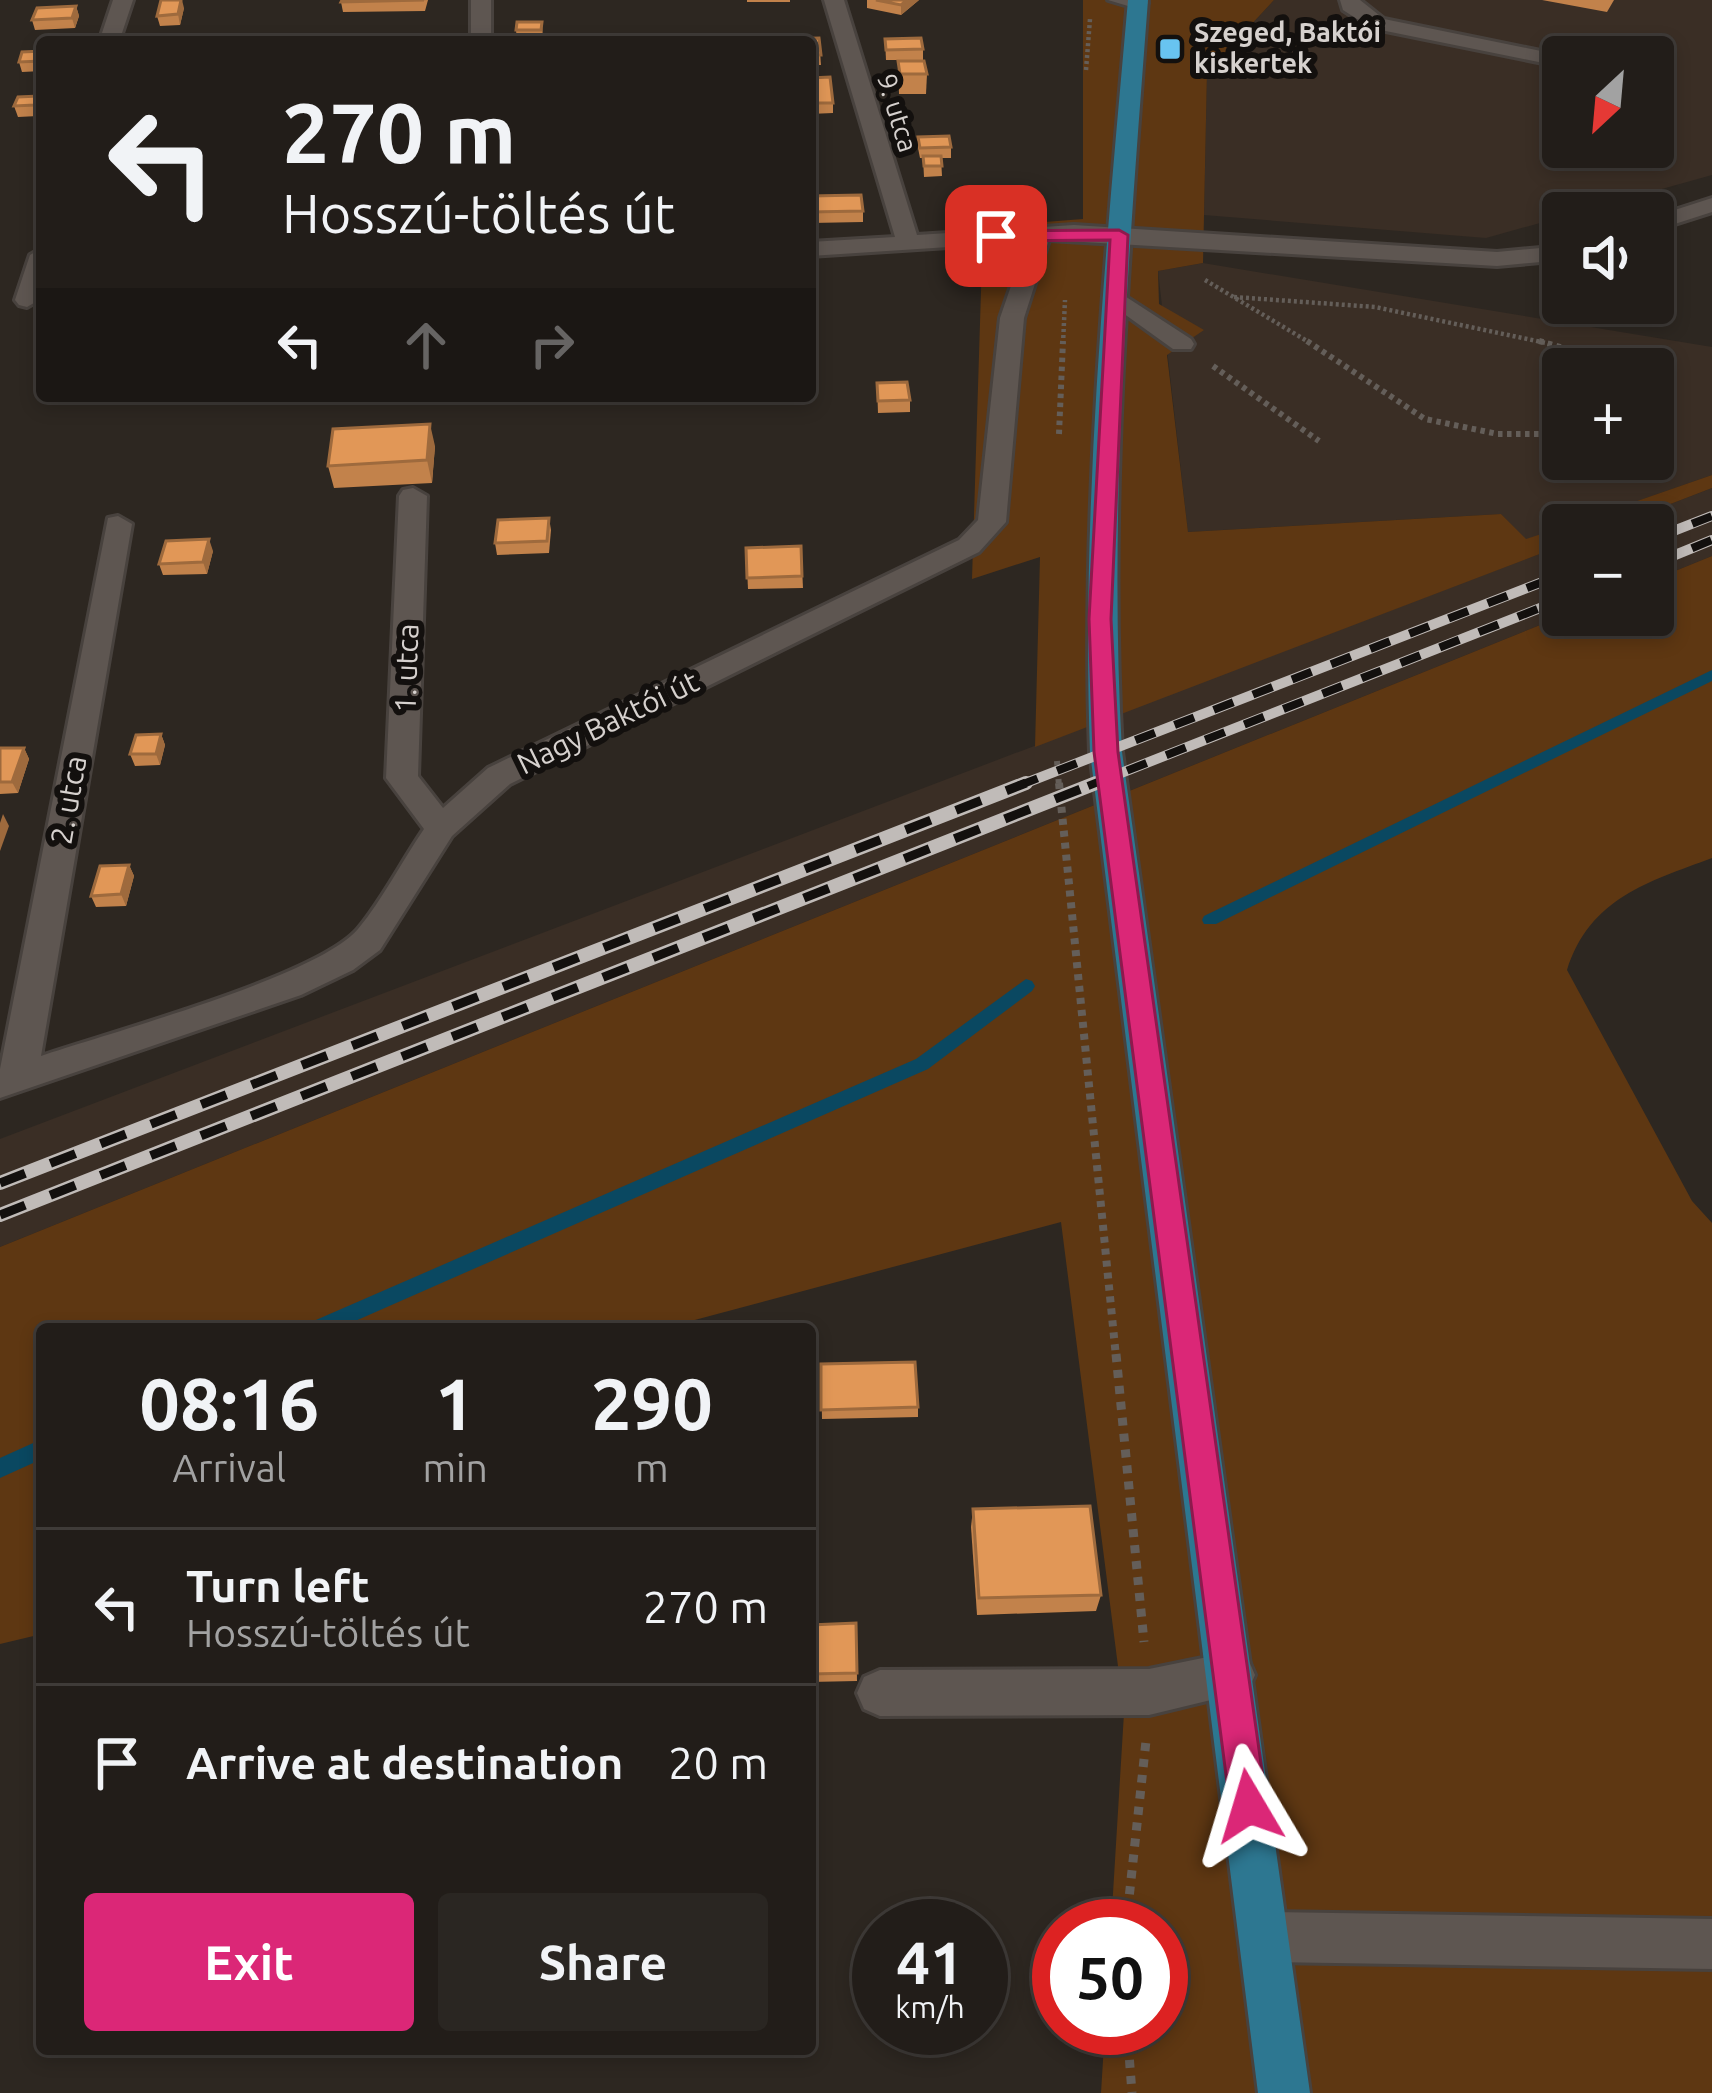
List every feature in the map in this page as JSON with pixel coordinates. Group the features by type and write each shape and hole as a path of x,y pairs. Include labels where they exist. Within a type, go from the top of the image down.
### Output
{"main road":[{"path":"1131,1 1100,619 1106,752 1284,2093"}],"street":[{"path":"112,36 123,0"},
{"path":"481,0 481,36"},
{"name":"9. utca","path":"834,0 908,242"},
{"path":"1350,0 1350,6 1378,24 1542,57"},
{"path":"1674,218 1712,206"},
{"path":"816,249 1074,232 1497,260 1542,255"},
{"name":"Nagy Baktói út","path":"10,1080 289,986 341,961 368,941 441,828 499,776 969,546 992,522 1012,318 1040,233"},
{"path":"1149,237 1184,266"},
{"path":"1117,298 1183,344"},
{"path":"0,302 35,300"},
{"name":"1. utca","path":"413,496 403,778 441,828"},
{"name":"2. utca","path":"10,1080 118,524"},
{"path":"880,1693 1149,1692 1232,1675"},
{"path":"1265,1937 1712,1944"}],"path":[{"path":"1059,440 1068,246 1074,232"},
{"path":"1542,434 1498,434 1425,419 1355,370 1233,297 1309,298 1473,322 1564,348"},
{"path":"1183,344 1318,441"},
{"path":"1057,750 1077,998 1149,1692 1143,1798 1130,1899"},
{"path":"1129,2055 1132,2093"}],"shaded area":[{"path":"1083,0 1274,0 1207,72 1203,263 1158,271 1159,304 1204,330 1167,355 1188,532 1501,514 1526,539 1542,534 1542,553 1035,747 1040,557 972,579 983,227 1083,219"},
{"path":"1274,0 1712,0 1712,175 1651,192 1542,192 1542,222 1486,238 1204,215 1207,72"},
{"path":"1203,263 1542,319 1542,324 1573,324 1712,347 1712,475 1629,504 1542,504 1542,534 1526,540 1501,514 1188,532 1158,271"},
{"path":"1712,475 1712,488 1670,504 1628,504"},
{"path":"1712,488 1712,556 1674,571 1674,504"},
{"path":"1542,553 1542,624 0,1247 0,1139"},
{"path":"1712,556 1712,858 1644,885 1606,909 1577,945 1567,970 1692,1201 1712,1223 1712,2093 1101,2093 1103,2055 1188,2055 1188,1899 1113,1899 1124,1713 1061,1222 683,1323 36,1323 36,1635 0,1644 0,1247 1542,624 1542,636 1674,636 1674,571"}],"building":[{"path":"161,0 181,0 178,14 157,16"},
{"path":"76,6 72,18 32,20 37,8"},
{"path":"517,22 542,22 541,30 516,30"},
{"path":"921,38 923,49 886,50 885,39"},
{"path":"36,51 36,61 19,62 22,52"},
{"path":"898,61 924,61 927,74 900,74"},
{"path":"830,77 833,103 816,103 816,78"},
{"path":"36,96 35,105 14,106 18,97"},
{"path":"949,136 951,147 920,148 918,137"},
{"path":"923,156 941,156 942,166 924,166"},
{"path":"861,195 863,211 816,212 816,196"},
{"path":"907,382 910,400 878,401 877,383"},
{"path":"430,424 427,460 328,466 333,429"},
{"path":"549,518 547,541 495,543 498,520"},
{"path":"209,539 203,562 159,564 166,541"},
{"path":"801,546 802,576 747,578 746,548"},
{"path":"161,734 156,754 130,754 136,735"},
{"path":"0,748 24,748 12,782 0,782"},
{"path":"129,865 121,894 91,896 100,866"},
{"path":"915,1362 918,1407 821,1410 821,1364"},
{"path":"1090,1506 1101,1595 979,1598 973,1509"},
{"path":"856,1623 857,1673 816,1674 816,1625"}],"waterway":[{"path":"1210,920 1712,675"},
{"path":"330,1323 922,1064 1026,986"},
{"path":"0,1468 36,1452"}],"railway":[{"path":"1674,531 1712,516"},
{"path":"1674,555 1712,540"},
{"path":"1018,786 1542,582"},
{"path":"1088,786 1542,607"},
{"path":"0,1183 1026,783"},
{"path":"0,1215 1096,783"}],"place":[{"name":"Szeged, Baktói kiskertek","path":"1170,49"}],"route":[{"path":"996,236 1119,235 1100,619 1106,752 1249,1806"}]}
